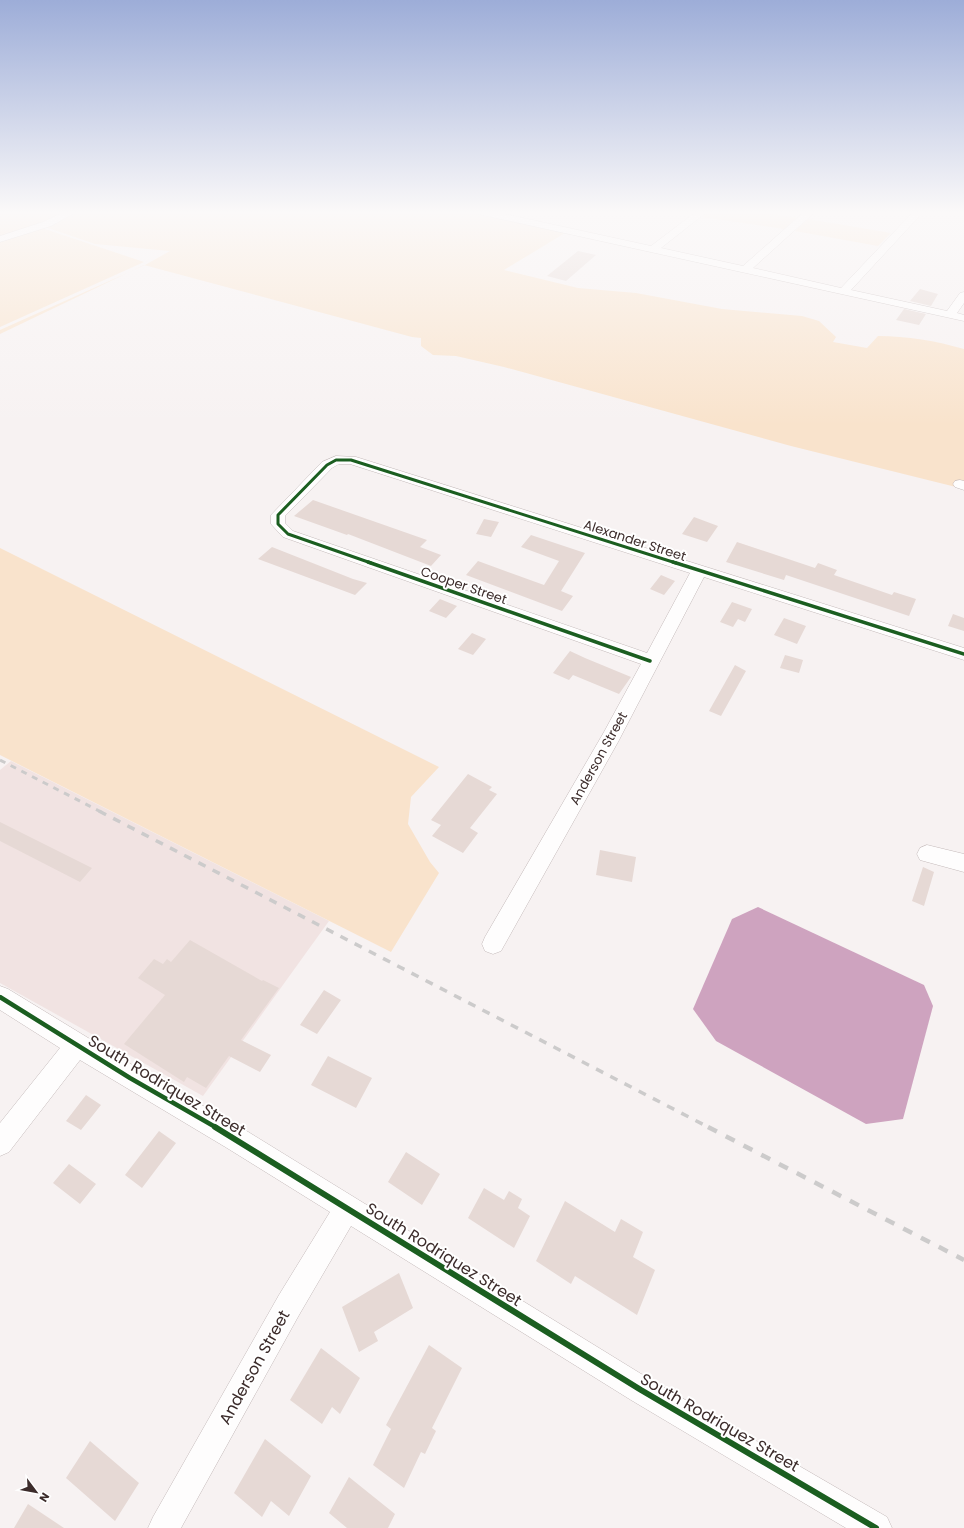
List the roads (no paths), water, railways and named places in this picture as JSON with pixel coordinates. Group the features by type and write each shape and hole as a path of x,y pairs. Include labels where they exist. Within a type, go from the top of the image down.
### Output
{"street":[{"path":"799,282 964,318"},
{"path":"843,292 852,282"},
{"path":"950,315 964,295"},
{"name":"Cooper Street","path":"345,459 336,460 327,465 282,509 278,515 277,521 282,530 288,534 650,661"},
{"name":"Alexander Street","path":"345,459 964,654"},
{"name":"Anderson Street","path":"494,944 611,738 650,661 699,571"},
{"path":"928,854 964,863"},
{"name":"South Rodriquez Street","path":"0,997 347,1208 640,1390 876,1528"},
{"path":"0,1143 77,1045"},
{"name":"Anderson Street","path":"164,1528 289,1305 347,1208"}],"railway":[{"path":"0,760 101,812"},
{"path":"99,811 710,1128"},
{"path":"708,1127 964,1260"}]}
